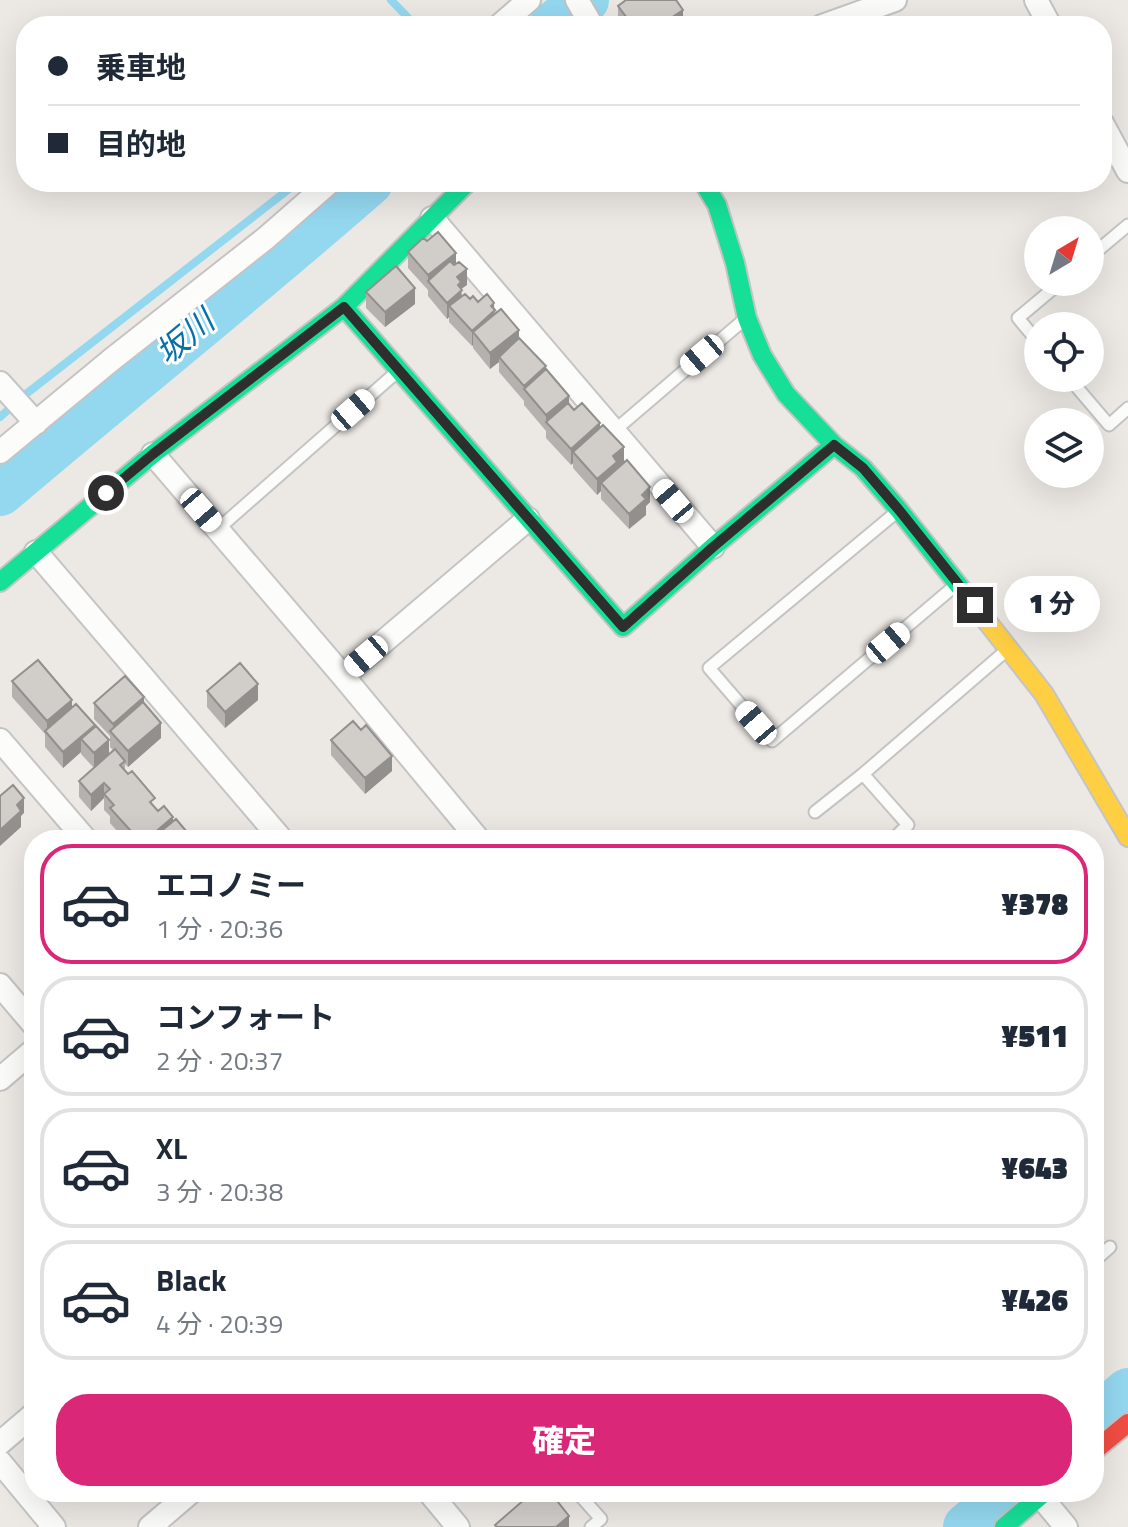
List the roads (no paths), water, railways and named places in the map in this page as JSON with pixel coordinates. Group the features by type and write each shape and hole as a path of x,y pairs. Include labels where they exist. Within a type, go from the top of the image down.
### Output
{"street":[{"path":"511,16 529,0"},
{"path":"850,16 895,0"},
{"path":"1112,141 1128,171"},
{"path":"0,452 18,403 110,361 266,238 319,192"},
{"path":"0,582 153,454 344,307 458,192"},
{"path":"709,192 717,205 735,263 747,318 762,355 786,394 834,445 863,468 1009,649 1044,694 1126,828"},
{"path":"432,218 713,547"},
{"path":"344,307 623,627 834,445"},
{"path":"153,454 471,830"},
{"path":"343,676 528,519"},
{"path":"36,552 273,830"},
{"path":"0,740 77,830"},
{"path":"0,985 24,1013"},
{"path":"0,1079 24,1059"},
{"path":"0,1443 24,1423"},
{"path":"1104,1443 1128,1423"},
{"path":"0,1462 24,1491"},
{"path":"33,1502 54,1527"},
{"path":"150,1527 179,1502"},
{"path":"437,1502 458,1527"},
{"path":"1004,1527 1031,1502"},
{"path":"1048,1502 1066,1527"}],"lane":[{"path":"1104,245 1128,225"},
{"path":"1025,312 1044,296"},
{"path":"614,431 747,318"},
{"path":"218,529 398,371"},
{"path":"1081,392 1109,425 1128,408"},
{"path":"899,510 709,668 772,741 958,584"},
{"path":"815,812 1009,649"},
{"path":"863,774 908,825 903,830"},
{"path":"1104,1252 1110,1247"},
{"path":"586,1502 601,1519 591,1527"}],"waterway":[{"path":"391,0 406,16"},
{"name":"坂川","path":"565,16 585,0"},
{"path":"0,417 285,192"},
{"name":"坂川","path":"0,492 357,192"},
{"path":"1104,1412 1128,1392"},
{"path":"967,1527 997,1502"}]}
